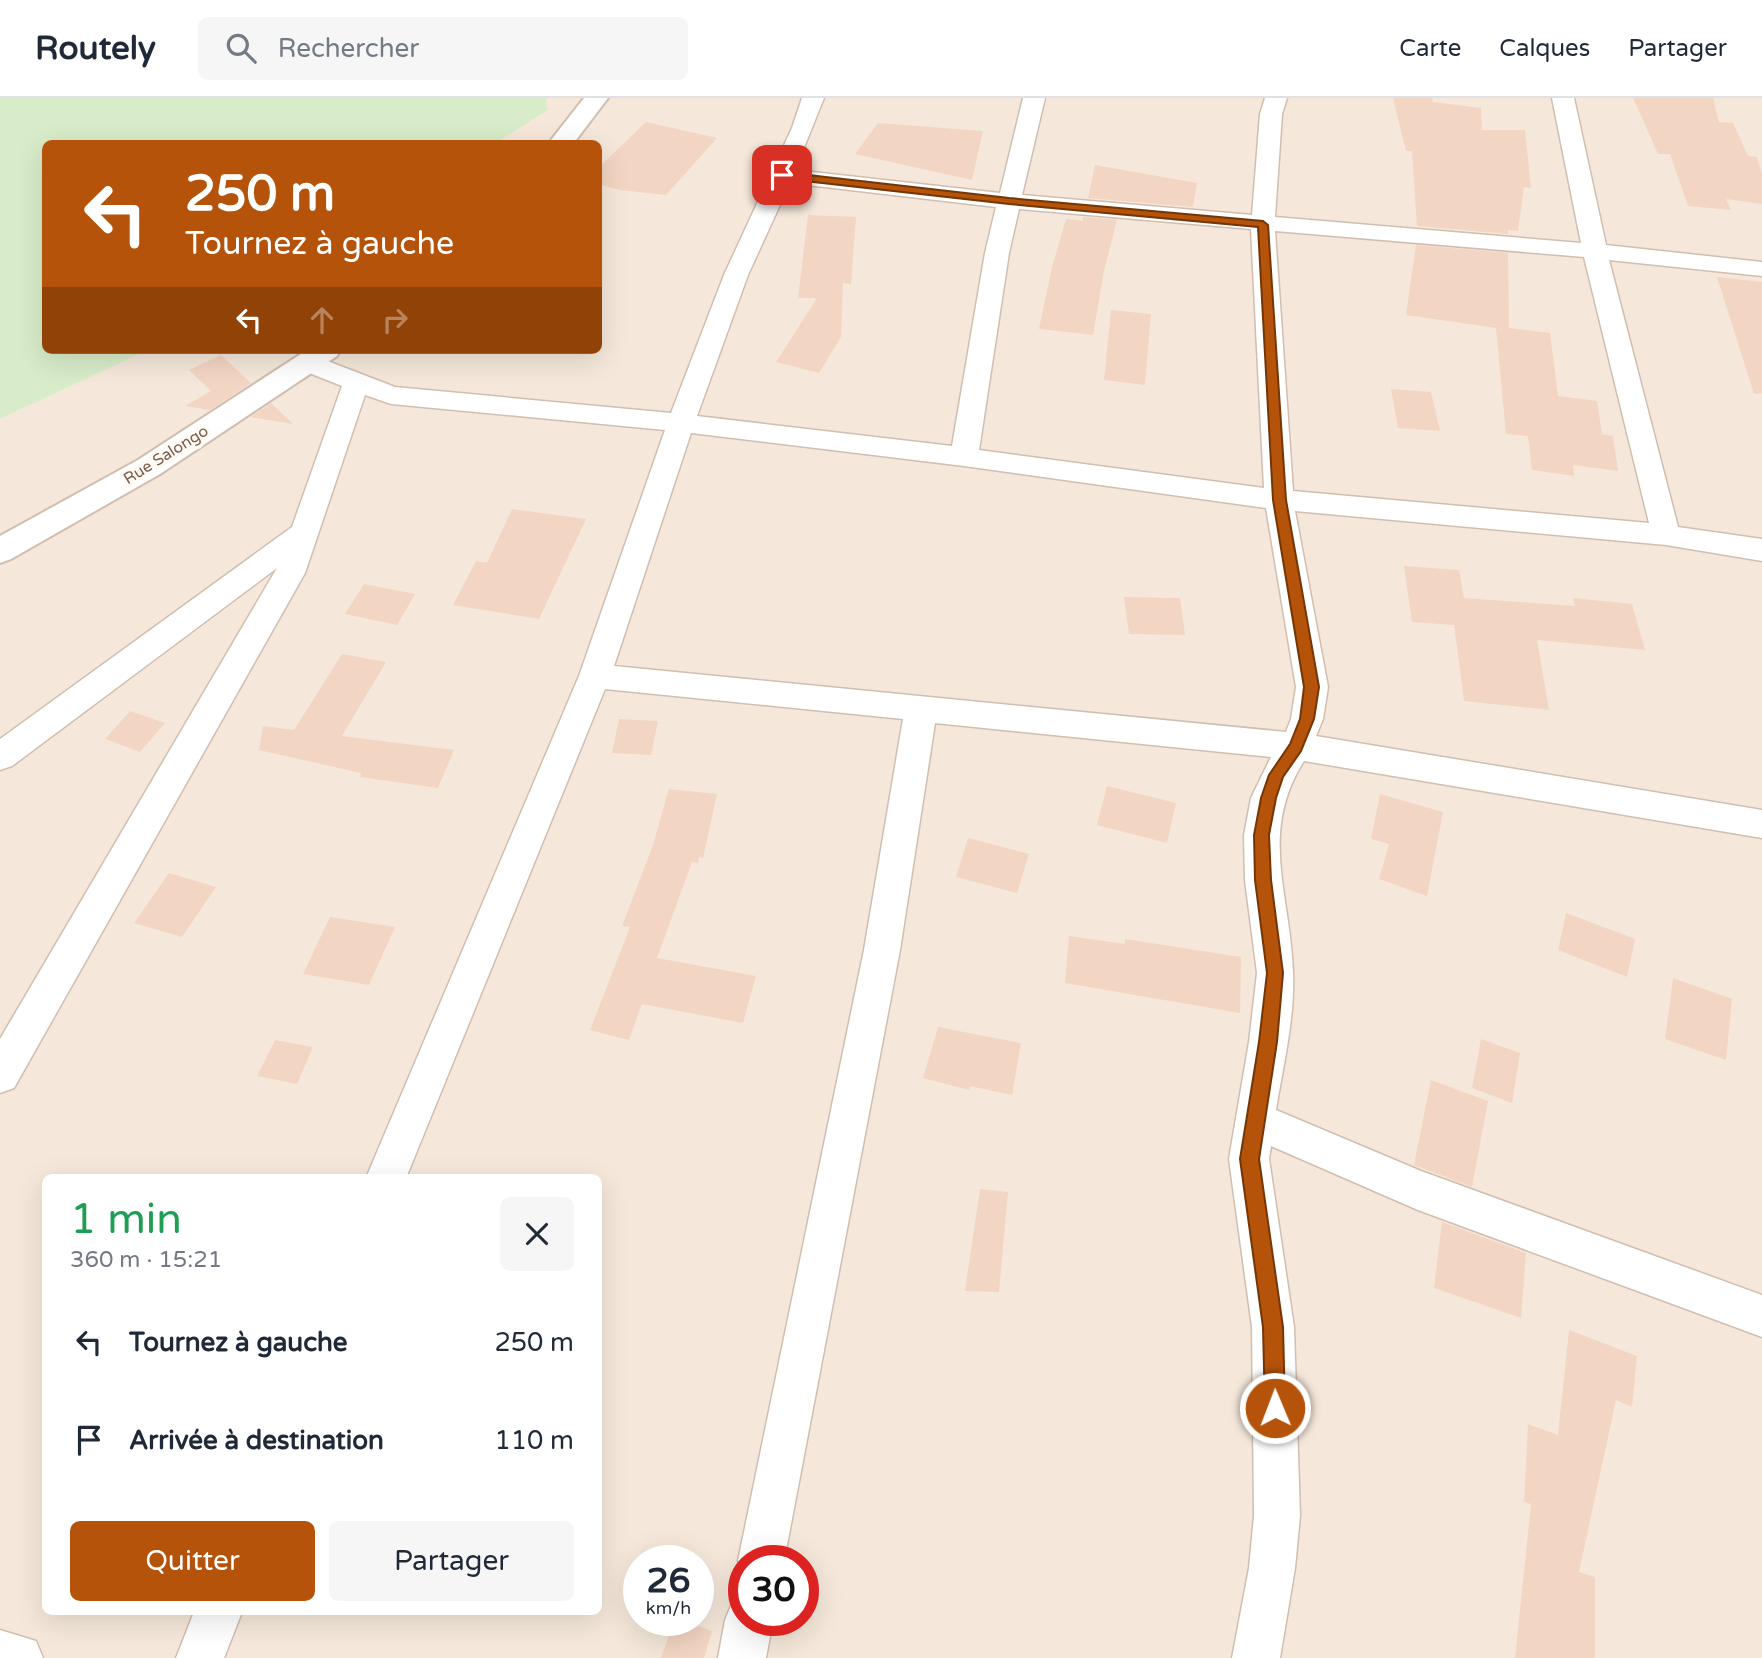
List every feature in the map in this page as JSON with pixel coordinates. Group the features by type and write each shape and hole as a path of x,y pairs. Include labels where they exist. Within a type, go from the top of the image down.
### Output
{"street":[{"path":"563,140 596,98"},
{"path":"388,1174 415,1102 595,676 681,423 736,275 803,128 813,98"},
{"path":"964,457 997,253 1034,98"},
{"path":"1256,1658 1272,1568 1277,1516 1273,1327 1250,1159 1268,1042 1275,973 1263,880 1261,835 1268,798 1277,775 1296,746 1307,719 1311,687 1279,500 1263,225 1268,137 1276,98"},
{"path":"1563,98 1595,251 1666,535"},
{"path":"782,175 1009,201 1263,225 1595,251 1762,269"},
{"path":"317,356 356,383 391,395 681,423 964,457 1279,500 1666,535 1762,550"},
{"name":"Rue Salongo","path":"0,551 149,467 317,356"},
{"path":"0,1075 290,573 356,383"},
{"path":"0,757 306,531"},
{"path":"595,676 1296,746 1762,824"},
{"path":"764,1545 882,950 920,710"},
{"path":"1255,1120 1418,1190 1762,1316"},
{"path":"200,1658 217,1615"},
{"path":"742,1658 746,1636"},
{"path":"0,1654 19,1658"}],"shaded area":[{"path":"546,98 1762,98 1762,1658 0,1658 0,419 139,354 602,354 602,140 501,140 548,110"}],"green space":[{"path":"0,98 546,98 548,110 501,140 42,140 42,354 139,354 0,419"}],"building":[{"path":"1393,98 1432,98 1433,102 1481,108 1482,130 1525,130 1531,188 1524,187 1518,231 1508,230 1508,234 1417,226 1412,151 1406,151"},
{"path":"1633,98 1713,98 1719,122 1733,123 1748,156 1757,157 1762,174 1762,204 1726,199 1731,210 1688,206 1670,154 1658,154"},
{"path":"646,122 717,138 666,195 602,185 602,164"},
{"path":"878,123 983,131 972,180 855,154"},
{"path":"1095,165 1197,183 1193,207 1088,198"},
{"path":"808,215 856,217 851,284 843,283 841,337 819,373 776,362 817,298 798,298"},
{"path":"1083,217 1117,220 1104,271 1093,335 1039,329 1052,267 1066,219 1083,221"},
{"path":"1416,245 1508,253 1509,328 1550,333 1558,396 1597,401 1602,434 1613,436 1618,471 1573,465 1574,476 1532,470 1528,436 1506,434 1496,328 1406,315"},
{"path":"1717,277 1762,282 1762,393 1754,394"},
{"path":"1111,310 1151,314 1145,385 1104,380"},
{"path":"221,355 251,383 210,410 185,406 211,391 189,370"},
{"path":"1391,389 1431,392 1440,431 1398,428"},
{"path":"271,403 293,424 251,417"},
{"path":"512,509 586,519 539,619 453,605 476,561 487,563"},
{"path":"1404,566 1459,570 1464,598 1575,606 1573,598 1632,604 1645,650 1537,640 1549,710 1464,701 1454,625 1412,622"},
{"path":"364,584 415,594 397,625 345,614"},
{"path":"1124,597 1180,598 1185,635 1129,634"},
{"path":"342,654 386,662 342,736 454,750 438,788 360,777 361,773 259,750 263,726 294,730"},
{"path":"130,711 165,723 140,752 105,739"},
{"path":"619,719 658,721 651,755 612,753"},
{"path":"1107,786 1176,803 1167,843 1097,825"},
{"path":"669,789 717,794 703,858 699,857 698,863 692,862 657,958 756,976 743,1023 642,1004 629,1040 590,1030 630,927 622,926 652,848"},
{"path":"1380,794 1443,812 1427,896 1379,879 1389,844 1371,839"},
{"path":"968,838 1029,854 1017,893 956,877"},
{"path":"169,873 216,887 182,937 134,923"},
{"path":"1566,913 1635,939 1627,977 1558,950"},
{"path":"330,917 395,927 369,985 303,974"},
{"path":"1069,936 1125,944 1125,939 1241,957 1240,1013 1065,983"},
{"path":"1673,978 1732,999 1726,1060 1665,1039"},
{"path":"938,1027 1021,1043 1012,1095 970,1086 969,1090 923,1078"},
{"path":"1481,1039 1520,1053 1512,1103 1472,1088"},
{"path":"275,1040 313,1047 297,1084 257,1076"},
{"path":"1431,1080 1488,1101 1472,1187 1414,1165"},
{"path":"980,1189 1008,1192 999,1292 965,1291"},
{"path":"1442,1222 1526,1253 1521,1318 1434,1288"},
{"path":"1569,1330 1637,1356 1632,1407 1616,1400 1579,1572 1595,1577 1595,1658 1515,1658 1531,1504 1524,1502 1528,1424 1558,1435"},
{"path":"669,1636 711,1636 704,1658 661,1658"}],"route":[{"path":"782,175 1009,201 1263,225 1279,500 1311,687 1307,719 1296,746 1277,775 1268,798 1261,835 1263,880 1275,973 1268,1042 1250,1159 1273,1327 1275,1408"}]}
